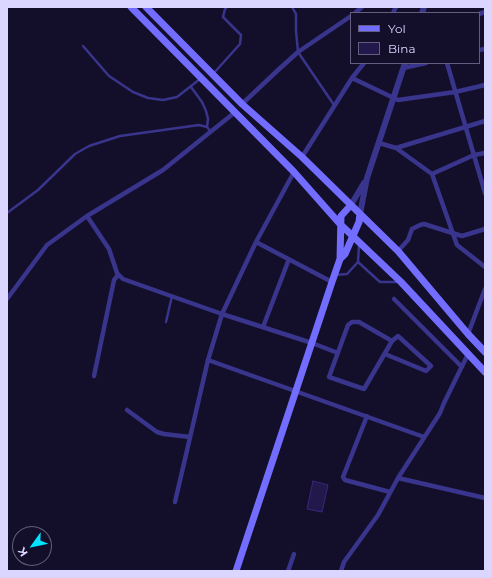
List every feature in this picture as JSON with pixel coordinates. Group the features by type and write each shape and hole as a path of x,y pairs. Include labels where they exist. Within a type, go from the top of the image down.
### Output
{"main road":[{"path":"131,7 234,113 294,172 340,224 401,282 485,372"},
{"path":"146,7 242,104 302,157 398,251 485,352"},
{"path":"236,571 340,259 340,224 342,213 351,205"},
{"path":"340,259 345,254 353,236 359,222 360,214"}],"street":[{"path":"242,104 298,52 350,17"},
{"path":"302,157 352,78 363,64"},
{"path":"360,214 367,178 404,66 419,64"},
{"path":"447,64 485,193"},
{"path":"352,78 393,99 398,100 455,92 485,85"},
{"path":"7,299 47,245 87,216 163,170 234,113"},
{"path":"396,148 485,121"},
{"path":"379,144 396,148 432,174 457,244 485,267"},
{"path":"432,174 474,155 485,153"},
{"path":"174,502 208,360 222,314 256,242 294,172"},
{"path":"351,205 367,178"},
{"path":"87,216 109,249 118,275 123,279 338,353"},
{"path":"398,251 408,240 412,229 420,225 424,224 462,236 485,229"},
{"path":"256,242 289,260 333,278"},
{"path":"263,328 289,260"},
{"path":"94,376 114,280 118,275"},
{"path":"468,334 485,289"},
{"path":"394,299 462,367"},
{"path":"385,354 426,371 431,366 398,336 392,341 364,389 329,377 348,325 354,321 359,322 392,341"},
{"path":"341,571 344,562 378,515 398,478 440,413 468,354"},
{"path":"208,360 424,437"},
{"path":"127,410 157,432 190,437"},
{"path":"366,416 343,474 343,478 345,480 390,492"},
{"path":"398,478 485,498"},
{"path":"288,571 294,554"}],"lane":[{"path":"213,74 240,44 241,35 223,17 227,7"},
{"path":"292,7 296,14 298,52 335,105"},
{"path":"83,46 110,76 143,96 158,100 169,100 181,95 201,79"},
{"path":"191,86 205,106 207,127"},
{"path":"7,213 38,190 71,157 84,148 120,136 199,125 207,127 211,132"},
{"path":"333,278 347,274 358,262 359,242"},
{"path":"358,262 380,282 401,282"},
{"path":"166,322 172,296"}],"building":[{"path":"313,481 328,485 322,512 307,509"}]}
